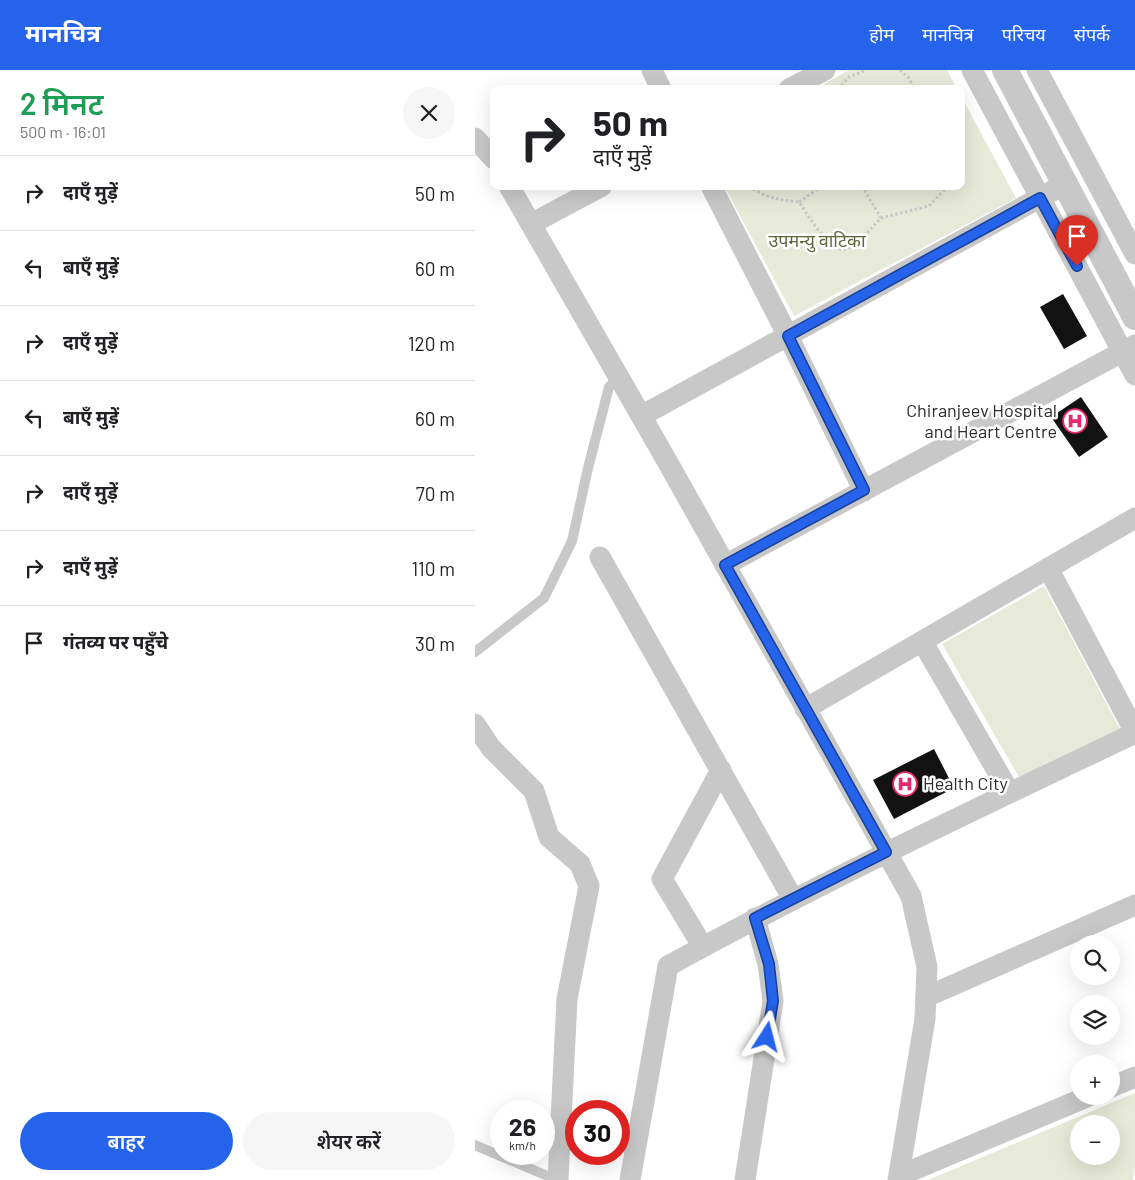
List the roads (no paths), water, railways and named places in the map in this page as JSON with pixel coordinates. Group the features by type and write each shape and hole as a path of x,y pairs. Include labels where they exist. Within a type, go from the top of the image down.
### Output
{"street":[{"path":"651,70 659,85"},
{"path":"797,85 825,70"},
{"path":"972,70 1040,198 1129,349 1135,374"},
{"path":"1005,70 1135,317"},
{"path":"1037,70 1135,254"},
{"path":"475,138 490,155"},
{"path":"641,416 1065,184"},
{"path":"511,190 619,377 911,896 927,967 926,997 925,1019 899,1178"},
{"path":"531,224 595,190"},
{"path":"713,190 864,490"},
{"path":"725,565 1129,349"},
{"path":"805,709 1135,518"},
{"path":"600,557 793,899"},
{"path":"630,1180 668,966 755,918 886,852 1135,732 1048,568"},
{"path":"922,641 1010,792"},
{"path":"476,730 533,791 549,837 579,864 589,886 567,1000 558,1180"},
{"path":"703,946 662,879 721,770"},
{"path":"926,997 1135,905"},
{"path":"745,1180 773,1001 769,964 755,918"},
{"path":"1120,1083 1135,1077"},
{"path":"899,1178 1070,1104"}],"lane":[{"path":"475,652 544,598 572,541 609,387 619,377"},
{"path":"475,1145 558,1180"}],"place":[{"name":"Chiranjeev Hospital and Heart Centre","path":"1075,421"},
{"name":"Health City","path":"905,784"}],"park label":[{"name":"उपमन्यु वाटिका","path":"817,241"}]}
